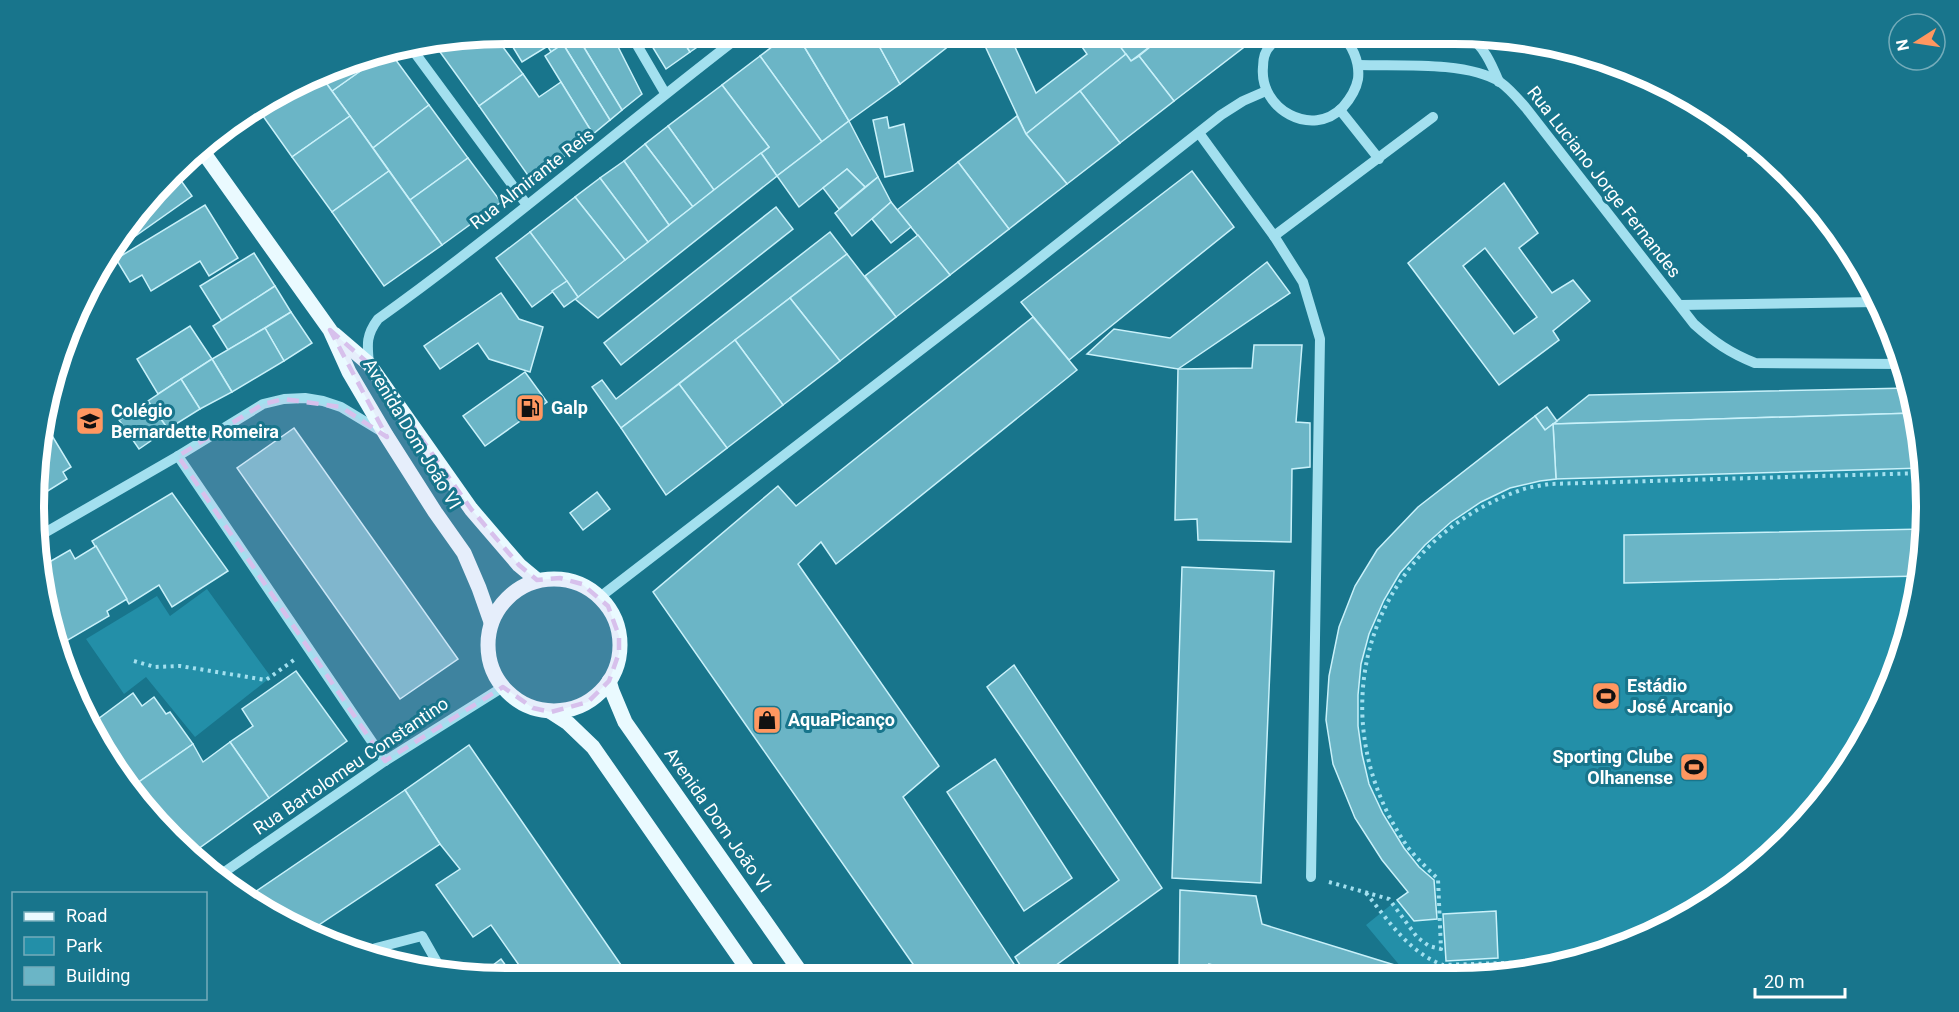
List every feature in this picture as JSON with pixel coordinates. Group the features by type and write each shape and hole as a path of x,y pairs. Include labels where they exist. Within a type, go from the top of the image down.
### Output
{"main road":[{"name":"Avenida Dom João VI","path":"205,155 330,330 349,372 386,435 464,553 491,622"},
{"name":"Avenida Dom João VI","path":"330,330 369,364 471,509 519,565 537,580"},
{"path":"560,578 582,584 600,597 614,616 619,636 619,652 609,681 603,690 588,702 570,710 551,712 533,708 516,700 503,687 491,667 488,645 491,622 502,604 518,589 537,580 560,578"},
{"name":"Avenida Dom João VI","path":"609,681 626,722 798,968"},
{"path":"551,712 568,723 593,747 747,968"}],"street":[{"path":"637,44 666,93"},
{"name":"Rua Almirante Reis","path":"369,364 369,331 378,319 527,205 730,44"},
{"path":"1272,44 1263,60 1262,76 1266,91 1274,104 1285,113 1312,120 1327,117 1340,110 1355,90 1358,65 1350,45"},
{"path":"1477,44 1490,61 1499,82"},
{"path":"414,52 527,205"},
{"name":"Rua Luciano Jorge Fernandes","path":"1358,65 1464,70 1499,82 1526,108 1694,324 1713,341 1733,354 1755,363 1893,364"},
{"path":"600,597 1013,279 1221,115 1243,101 1266,91"},
{"path":"1340,110 1379,159"},
{"path":"1274,236 1433,117"},
{"path":"1199,133 1274,236 1303,282 1320,339 1311,877"},
{"name":"Rua Luciano Jorge Fernandes","path":"1680,305 1868,302"},
{"path":"44,532 178,456 263,404 284,399 305,398 323,401 341,407 386,435"},
{"path":"178,456 385,761"},
{"name":"Rua Bartolomeu Constantino","path":"223,873 385,761 503,687"},
{"path":"374,949 422,936 438,964"}],"path":[{"path":"1311,877 1389,899 1417,937 1429,946 1440,949 1438,879 1408,847 1388,813 1374,782 1362,726 1362,695 1365,666 1373,634 1388,601 1407,570 1426,550 1467,516 1492,501 1520,490 1549,484 1915,473"},
{"path":"134,661 155,667 180,666 266,680 309,650"},
{"path":"1365,892 1403,938 1428,959 1443,965 1530,962"}],"highlighted area":[{"path":"330,330 369,364 471,509 519,565 537,580 560,578 582,584 608,606 619,636 619,653 609,681 588,702 551,712 533,708 503,687 385,761 178,456 263,404 284,399 341,407 387,437"}],"green space":[{"name":"Estádio José Arcanjo","path":"1901,388 1912,446 1915,476 1915,536 1907,596 1891,655 1868,711 1838,763 1820,788 1801,811 1758,854 1710,891 1658,921 1573,953 1513,965 1483,968 1402,968 1366,925 1408,891 1382,860 1355,818 1329,676 1339,627 1355,586 1377,550 1418,508 1547,407 1557,421 1589,395"},
{"path":"207,589 271,677 195,737 146,677 124,694 86,639 157,596 170,616"}],"building":[{"path":"501,44 523,74 479,106 437,48"},
{"path":"511,44 547,44 548,46 522,62"},
{"path":"546,44 564,44 551,52"},
{"path":"563,44 582,44 622,110 610,120"},
{"path":"563,44 610,120 593,134 545,56"},
{"path":"582,44 617,44 642,94 622,110"},
{"path":"651,44 685,44 690,52 666,69"},
{"path":"685,44 702,44 690,52"},
{"path":"776,44 803,44 849,121 822,142 760,56"},
{"path":"803,44 878,44 900,84 849,121"},
{"path":"878,44 950,44 950,45 900,84"},
{"path":"984,44 1014,44 1036,93 1087,54 1080,44 1118,44 1126,54 1026,134"},
{"path":"1120,44 1153,44 1131,61"},
{"path":"1154,44 1248,44 1174,101 1139,56"},
{"path":"1126,54 1131,61 1139,56 1174,101 1120,143 1080,91"},
{"path":"760,56 822,142 777,176 761,153 769,147 722,85"},
{"path":"394,57 429,105 373,148 332,91 371,64"},
{"path":"371,64 332,91 325,81"},
{"path":"523,74 539,97 561,82 593,134 532,181 479,106"},
{"path":"325,81 350,116 292,157 261,114"},
{"path":"722,85 769,147 714,190 668,126"},
{"path":"1080,91 1120,143 1067,184 1026,134"},
{"path":"429,105 468,158 410,200 373,148"},
{"path":"350,116 389,171 332,212 292,157"},
{"path":"1017,116 1026,134 1067,184 1009,229 958,162"},
{"path":"887,117 889,128 904,124 913,171 885,177 873,120"},
{"path":"849,121 878,177 865,187 847,169 799,207 777,176"},
{"path":"668,126 714,190 693,207 645,144"},
{"path":"645,144 693,207 669,225 624,161"},
{"path":"1749,150 1757,157 1748,156"},
{"path":"761,153 777,176 598,318 575,299"},
{"path":"468,158 501,202 442,245 410,200"},
{"path":"624,161 669,225 648,242 600,178"},
{"path":"958,162 1009,229 950,275 897,210"},
{"path":"847,169 865,187 839,209 823,188"},
{"path":"389,171 442,245 384,286 332,212"},
{"path":"1192,171 1234,227 1069,360 1021,302"},
{"path":"878,177 891,202 852,236 835,213"},
{"path":"600,178 648,242 625,260 575,197"},
{"path":"180,179 192,196 127,242 158,201"},
{"path":"1504,183 1538,233 1519,248 1552,293 1573,280 1590,301 1553,331 1559,340 1499,385 1408,263","holes":["1485,248 1537,317 1514,334 1463,266"]},
{"path":"575,197 625,260 578,297 530,232"},
{"path":"891,202 911,227 891,243 872,219"},
{"path":"205,205 238,258 209,276 200,261 151,291 142,275 130,282 116,259"},
{"path":"776,207 793,229 621,365 604,343"},
{"path":"530,232 567,281 532,307 496,258"},
{"path":"830,232 847,254 621,428 592,387 602,380 616,399"},
{"path":"918,235 950,275 896,317 865,276"},
{"path":"254,253 275,286 222,321 200,286"},
{"path":"847,254 896,317 840,361 790,298"},
{"path":"1267,262 1290,293 1178,369 1087,354 1114,329 1170,338"},
{"path":"567,281 578,297 564,307 552,291"},
{"path":"275,286 291,312 228,350 213,326"},
{"path":"501,293 519,319 543,327 530,372 489,359 478,343 440,369 424,346"},
{"path":"790,298 840,361 783,405 735,340"},
{"path":"291,312 312,343 284,361 265,328"},
{"path":"1033,317 1077,370 836,564 821,542 798,564 939,766 903,797 1017,968 916,968 653,592 778,486 796,506"},
{"path":"190,326 212,359 158,394 137,359"},
{"path":"265,328 284,361 232,392 212,359"},
{"path":"735,340 783,405 727,448 679,384"},
{"path":"1254,345 1302,345 1296,422 1310,423 1310,467 1292,469 1291,542 1198,540 1197,519 1175,520 1178,369 1252,368"},
{"path":"212,359 232,392 200,409 181,379"},
{"path":"525,372 547,402 485,446 463,416"},
{"path":"181,379 200,409 168,429 148,401"},
{"path":"679,384 727,448 666,495 621,428"},
{"path":"1901,388 1906,413 1553,424 1589,395"},
{"path":"148,401 168,429 139,449 119,420"},
{"path":"1547,407 1557,421 1545,430 1535,416"},
{"path":"1906,413 1914,468 1556,479 1553,424"},
{"path":"1535,416 1545,430 1553,424 1556,479 1510,488 1481,502 1451,522 1425,545 1400,573 1384,600 1369,634 1361,664 1358,726 1369,784 1383,814 1404,848 1419,867 1434,880 1437,919 1414,921 1397,900 1408,892 1382,860 1355,818 1333,764 1326,720 1329,676 1339,627 1355,586 1377,550 1418,507"},
{"path":"294,428 458,659 400,699 237,468"},
{"path":"49,431 71,467 63,472 67,479 44,493"},
{"path":"597,492 610,509 583,530 570,513"},
{"path":"172,493 228,571 172,607 159,585 129,604 92,541"},
{"path":"1915,529 1910,576 1624,583 1624,535"},
{"path":"96,546 127,599 107,611 109,616 64,642 52,596 47,564 70,550 75,559"},
{"path":"1182,567 1274,571 1261,883 1172,878"},
{"path":"1014,665 1162,888 1052,968 1022,968 1015,957 1119,880 987,687"},
{"path":"296,671 347,741 269,798 230,742 253,726 242,709"},
{"path":"133,693 142,706 154,697 166,714 170,712 193,744 136,784 96,720"},
{"path":"230,742 269,798 197,850 158,811 136,784 193,744 203,762"},
{"path":"469,745 623,968 521,968 491,925 473,937 436,885 460,869 440,844 405,790"},
{"path":"995,759 1072,878 1024,911 947,792"},
{"path":"405,790 440,844 316,928 253,893"},
{"path":"1180,890 1256,896 1262,924 1402,968 1224,968 1209,964 1209,968 1179,968"},
{"path":"1496,911 1498,958 1446,961 1443,914"},
{"path":"501,959 508,968 506,968 489,968"}],"place":[{"name":"Galp","path":"530,408"},
{"name":"Colégio Bernardette Romeira","path":"90,421"},
{"name":"Estádio José Arcanjo","path":"1606,696"},
{"name":"AquaPicanço","path":"767,720"},
{"name":"Sporting Clube Olhanense","path":"1694,767"}]}
